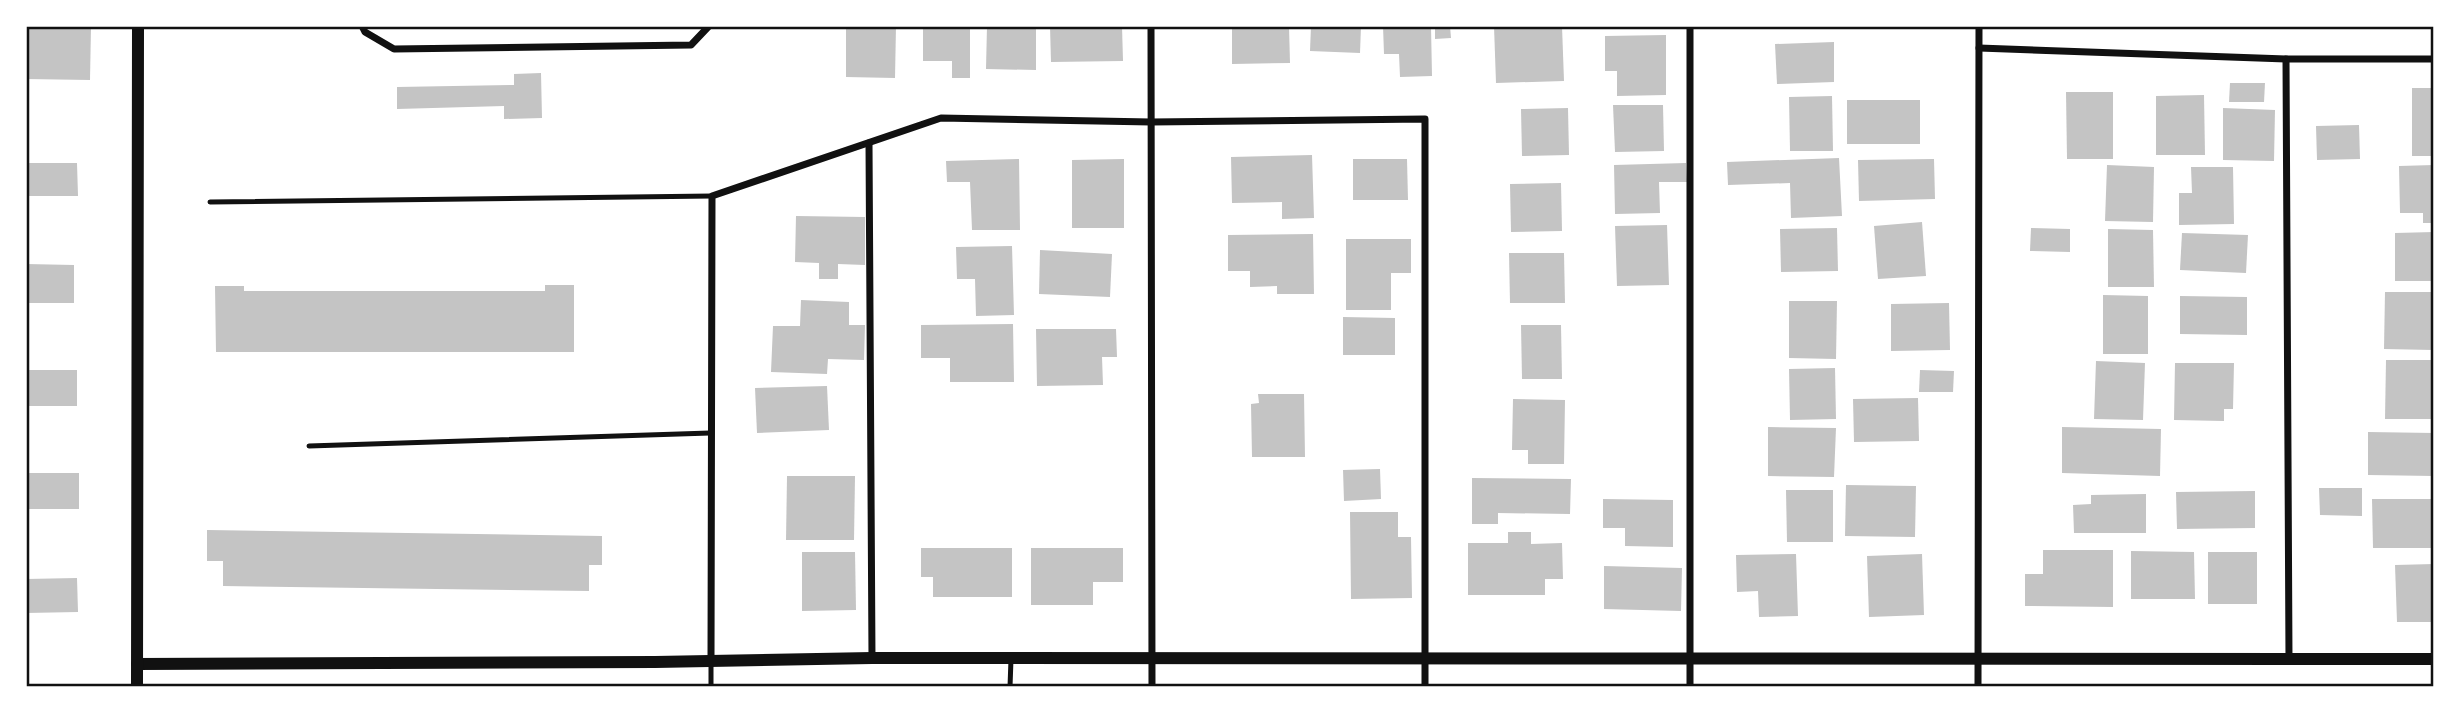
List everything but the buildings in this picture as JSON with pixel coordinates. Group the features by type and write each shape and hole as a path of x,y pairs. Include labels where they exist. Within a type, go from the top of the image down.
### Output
{"street":[{"path":"137,687 138,26"},
{"path":"362,26 365,32 394,49 691,45 709,26"},
{"path":"1151,26 1152,687"},
{"path":"1690,26 1690,687"},
{"path":"1978,687 1979,26"},
{"path":"1979,48 2286,59 2434,59"},
{"path":"2286,59 2289,659"},
{"path":"711,659 712,196 941,118 1152,122 1425,119 1425,687"},
{"path":"869,143 872,658"},
{"path":"137,664 655,662 872,658 2434,659"}],"lane":[{"path":"211,202 712,196"},
{"path":"309,446 710,433"},
{"path":"711,659 711,687"},
{"path":"1010,687 1011,659"}]}
